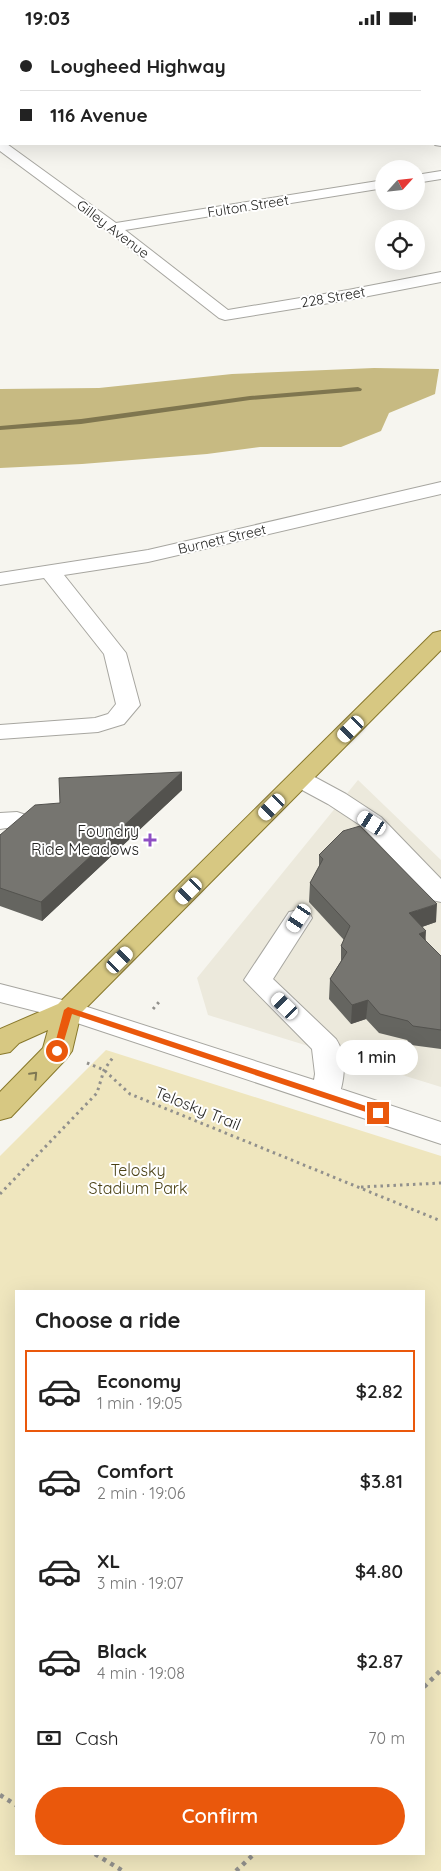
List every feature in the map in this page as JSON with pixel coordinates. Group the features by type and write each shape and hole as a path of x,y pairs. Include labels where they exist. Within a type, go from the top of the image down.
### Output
{"main road":[{"path":"0,1045 8,1036 68,1010 441,638"},
{"path":"0,1110 57,1051 68,1010"}],"street":[{"name":"Gilley Avenue","path":"0,145 113,228 225,315"},
{"path":"425,178 441,175"},
{"name":"Fulton Street","path":"113,228 375,185"},
{"name":"228 Street","path":"225,315 348,295 441,277"},
{"name":"Burnett Street","path":"0,579 148,556 441,488"},
{"path":"0,732 98,725 116,719 128,705 115,653 50,572"},
{"path":"300,779 337,799 372,823 441,894"},
{"path":"299,918 258,980 326,1046 330,1074 325,1095"},
{"path":"0,993 68,1010 441,1133"}],"path":[{"name":"Telosky Trail","path":"0,1194 97,1093 104,1070 130,1094 441,1221"},
{"path":"360,1187 441,1183"},
{"path":"425,1686 441,1670"},
{"path":"0,1795 15,1804"},
{"path":"97,1855 123,1871"},
{"path":"236,1871 253,1855"}],"shaded area":[{"path":"374,368 439,369 435,394 389,413 381,431 341,447 260,447 207,454 82,464 0,468 0,389 99,388 232,374"},
{"path":"358,780 441,860 441,1087 208,1015 197,978"}],"green space":[{"name":"Telosky Stadium Park","path":"106,1050 441,1156 441,1871 0,1871 0,1156"}],"building":[{"path":"182,772 41,902 0,888 0,835 35,805 60,803 59,778"},
{"path":"360,826 437,904 409,913 426,931 419,934 441,956 441,1030 413,1026 408,1021 380,1014 368,1000 352,1005 330,979 347,952 341,946 350,926 310,883 323,859 319,855 343,831"}],"waterway":[{"path":"0,428 54,425 215,402 358,389"}],"place":[{"name":"Foundry Ride Meadows","path":"150,840"}],"route":[{"path":"57,1051 68,1010 378,1113"}]}
